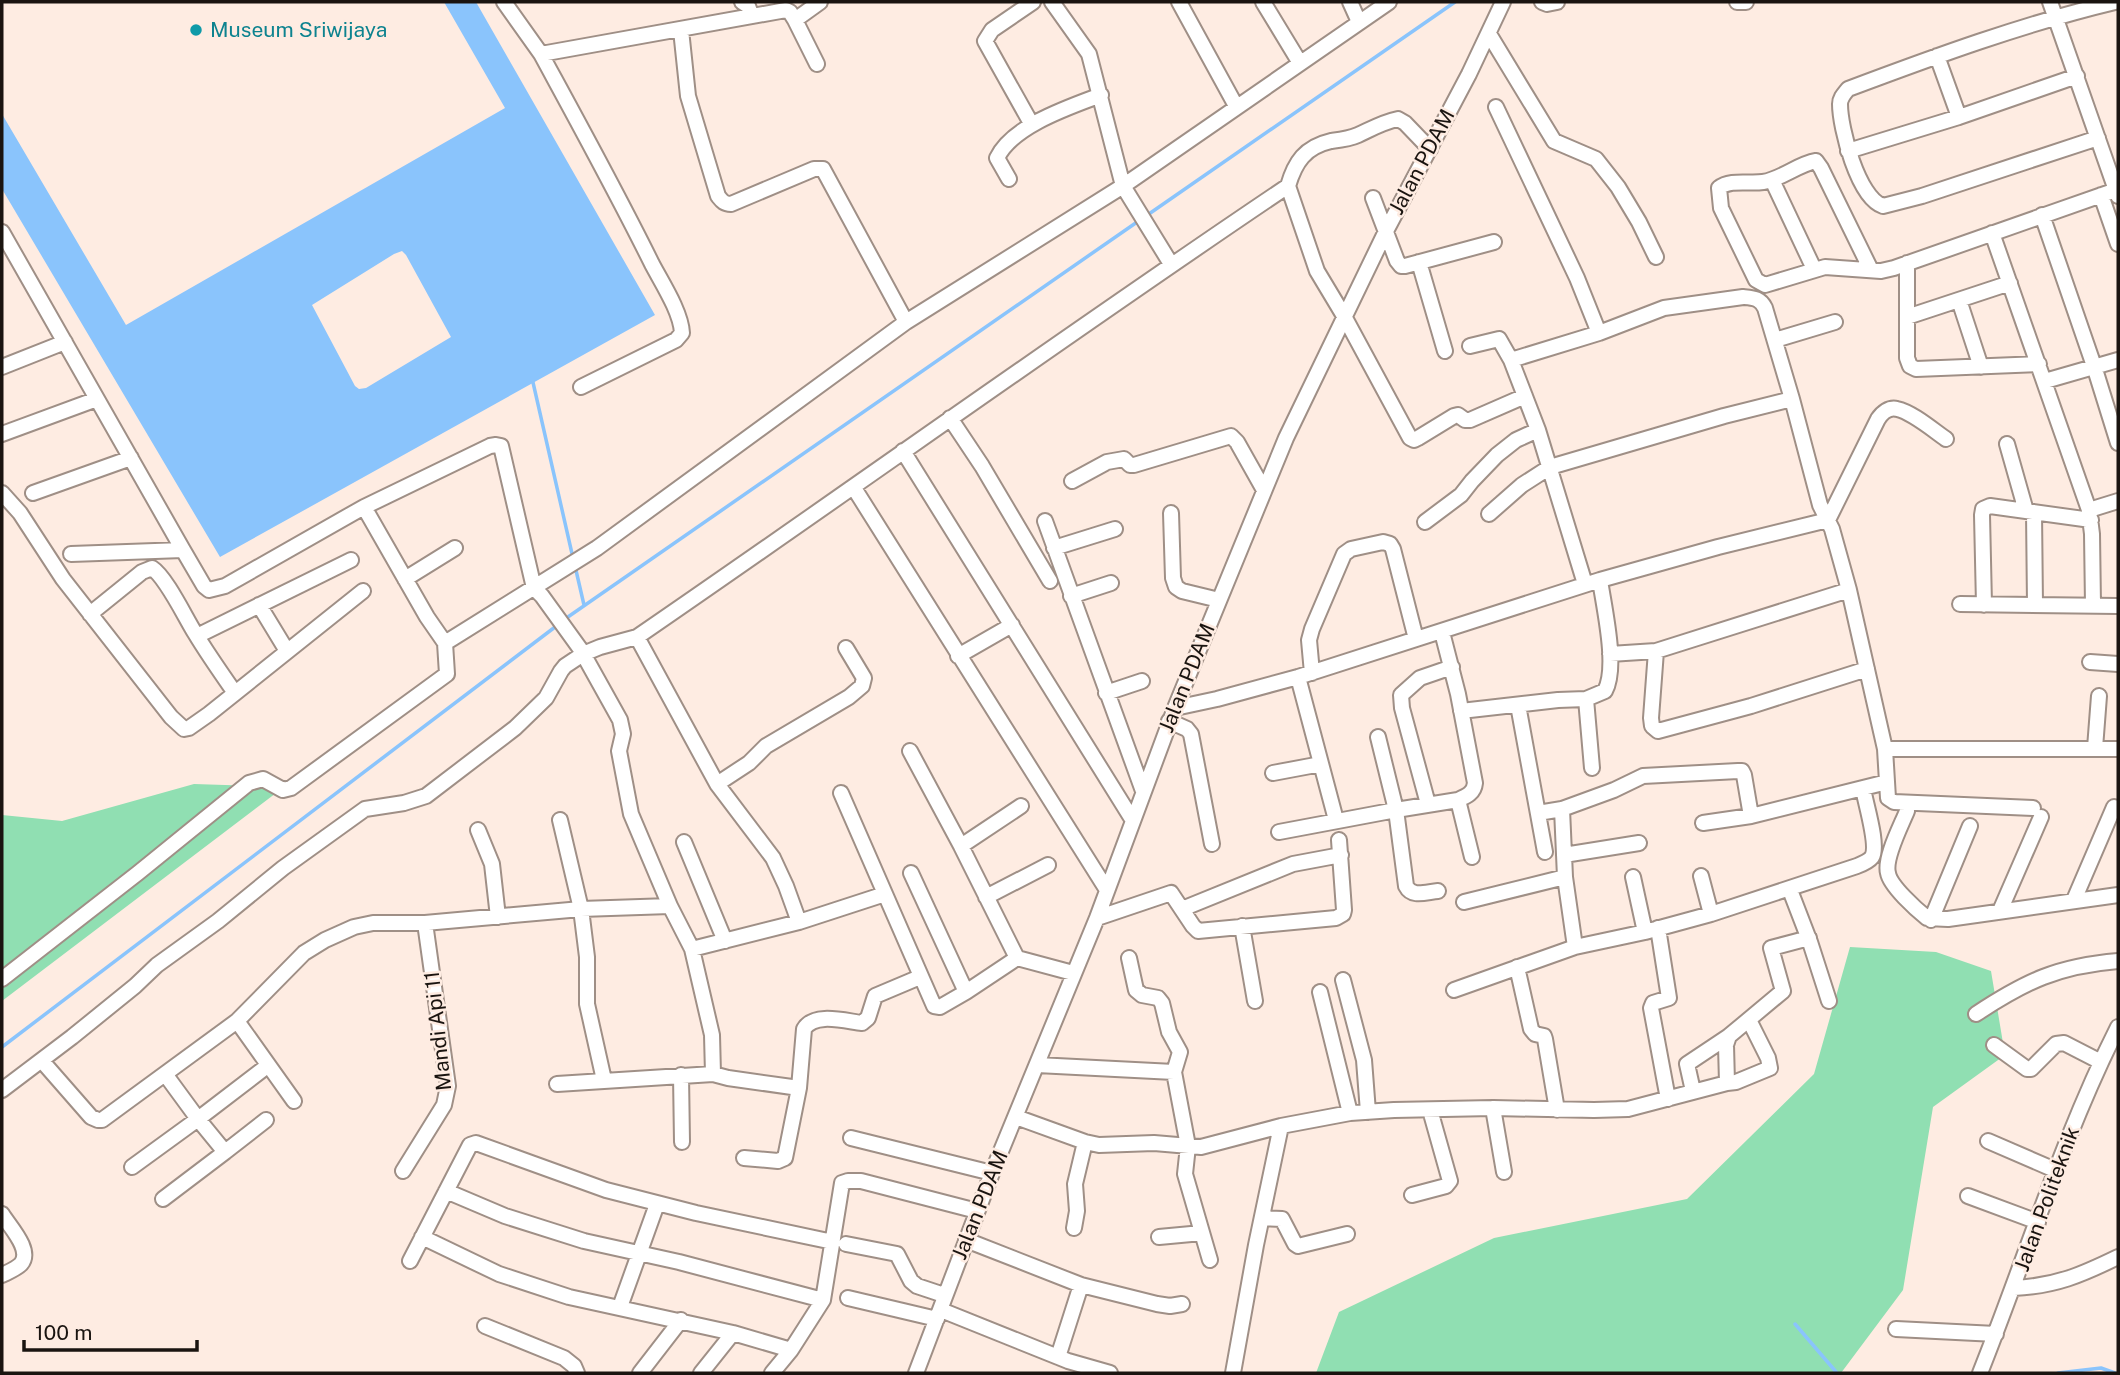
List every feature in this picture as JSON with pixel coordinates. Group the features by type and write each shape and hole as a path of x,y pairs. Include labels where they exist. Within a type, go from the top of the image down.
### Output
{"street":[{"path":"504,2 541,54 621,201 681,327 682,333 676,340 581,387"},
{"path":"742,2 748,6 752,16"},
{"path":"795,20 820,2"},
{"path":"1032,125 985,41 992,30 1033,2"},
{"path":"1052,2 1089,54 1123,186 1171,264"},
{"path":"1179,2 1236,106"},
{"path":"1263,2 1300,63"},
{"path":"1350,2 1359,22"},
{"path":"445,643 538,592 555,575 597,548 906,322 1123,186 1389,2"},
{"name":"Jalan PDAM","path":"916,1373 992,1173 1097,918 1172,714 1286,438 1386,231 1503,2"},
{"path":"1542,2 1557,2"},
{"path":"1737,2 1746,2"},
{"path":"1871,270 1818,162 1812,162 1772,180 1726,183 1720,186 1718,191 1723,213 1756,279 1762,285 1771,285 1814,269 1833,266 1871,270 1887,270 2101,195 2117,193 2050,2"},
{"path":"2098,138 1922,196 1883,206 1874,201 1864,187 1848,151 1840,103 1848,89 1937,56 2056,16 2115,2"},
{"path":"541,54 786,10 795,20 817,64"},
{"path":"681,30 688,96 718,196 725,204 730,204 814,169 822,169 906,322"},
{"path":"1489,34 1554,141 1596,159 1618,187 1656,257"},
{"path":"1937,56 1959,117"},
{"path":"1848,151 1959,117 2077,76"},
{"path":"1009,179 997,160 998,154 1015,136 1032,125 1101,95"},
{"path":"1496,107 1577,278 1599,333"},
{"path":"1430,149 1398,118 1386,121 1355,137 1326,142 1300,157 1293,168 1288,186 1317,271 1412,440 1454,416 1470,420 1525,396"},
{"path":"1772,180 1814,269"},
{"path":"2,1090 135,986 157,965 365,809 426,796 491,748 546,698 561,671 582,652 637,637 854,488 1171,264 1288,186"},
{"path":"2101,195 2118,244"},
{"path":"1373,198 1399,265 1405,266 1494,242"},
{"path":"2042,215 2118,443"},
{"path":"2,232 183,550 209,590 218,589 364,507 490,446 501,446 538,592 582,652 620,720 623,734 619,751 631,814 670,906 692,949 712,1035 713,1074"},
{"path":"1992,233 2090,515 2093,605"},
{"path":"1419,262 1444,351"},
{"path":"1907,263 1907,358 1913,368 2039,364"},
{"path":"1907,317 2010,283"},
{"path":"1511,360 1599,333 1664,308 1743,297 1762,303 1792,399 1820,505 1838,547 1849,590 1885,749 1888,798 1894,802 2037,813 2000,911"},
{"path":"1959,300 1981,367"},
{"path":"1774,340 1835,322"},
{"path":"1461,711 1586,699 1601,694 1608,686 1610,654 1592,582 1511,360 1499,339 1470,346"},
{"path":"2,367 65,342"},
{"path":"2045,381 2118,360"},
{"path":"2,434 97,399"},
{"path":"1489,514 1530,479 1550,467 1792,399"},
{"path":"1212,844 1191,734 1172,714 1442,632 1592,582 1828,520 1878,419 1885,411 1897,409 1916,418 1946,439"},
{"path":"950,418 1050,580"},
{"path":"1425,522 1461,495 1497,455 1516,440 1538,430"},
{"path":"1072,481 1107,462 1124,459 1134,465 1231,436 1264,490"},
{"path":"2007,444 2030,511 2035,605"},
{"path":"903,452 1132,819"},
{"path":"33,493 131,458"},
{"path":"854,488 1107,890"},
{"path":"2,493 20,513 63,579 171,718 184,729 235,693 363,591"},
{"path":"1984,605 1982,512 1985,508 1990,506 2090,515 2118,501"},
{"path":"2,979 250,783 263,779 283,790 291,788 447,674 445,643 427,617 364,507"},
{"path":"1171,513 1174,583 1182,591 1219,600"},
{"path":"1045,521 1143,791"},
{"path":"1054,548 1115,529"},
{"path":"1336,820 1321,764 1305,675 1312,629 1341,558 1351,549 1383,542 1390,544 1416,639"},
{"path":"405,579 455,548"},
{"path":"71,554 183,550"},
{"path":"197,636 351,560"},
{"path":"90,614 142,572 152,568 166,584 235,693"},
{"path":"1072,596 1111,583"},
{"path":"1610,654 1656,651 1849,590"},
{"path":"1960,604 2118,606"},
{"path":"259,605 287,651"},
{"path":"958,656 1012,625"},
{"path":"1279,832 1458,800 1471,793 1475,783 1442,632"},
{"path":"637,637 717,784 773,858 799,922"},
{"path":"717,784 749,762 766,746 849,697 862,686 864,678 846,648"},
{"path":"1656,651 1651,718 1652,726 1658,732 1867,669"},
{"path":"2090,662 2118,664"},
{"path":"1428,804 1402,708 1401,695 1420,678 1451,667"},
{"path":"1106,693 1142,681"},
{"path":"2095,748 2099,696"},
{"path":"1586,699 1592,768"},
{"path":"1518,705 1545,852"},
{"path":"1378,737 1396,810 1407,890 1414,894 1438,891"},
{"path":"1885,749 2118,749"},
{"path":"910,751 1017,958 1073,973"},
{"path":"1273,774 1321,764"},
{"path":"1538,813 1562,809 1643,776 1742,771 1751,816"},
{"path":"1703,822 1751,816 1887,782"},
{"path":"1454,990 1576,947 1711,914 1857,866 1871,858 1873,853 1863,788"},
{"path":"841,793 934,1006 940,1007 966,992 1017,958"},
{"path":"1458,800 1472,856"},
{"path":"961,846 1021,806"},
{"path":"2074,900 2114,807"},
{"path":"1562,809 1565,877 1576,947"},
{"path":"1907,811 1889,858 1887,871 1892,883 1924,916 1931,919 2118,895"},
{"path":"560,820 581,909 587,957 587,1004 604,1080"},
{"path":"1931,919 1970,826"},
{"path":"478,830 492,863 498,917"},
{"path":"1097,918 1169,894 1175,897 1198,931 1336,918 1341,916 1344,909 1339,840"},
{"path":"684,842 725,941"},
{"path":"1564,855 1639,843"},
{"path":"1182,909 1293,864 1341,855"},
{"path":"986,897 1048,865"},
{"path":"911,873 966,992"},
{"path":"1701,876 1711,914"},
{"path":"1464,902 1565,877"},
{"path":"1633,877 1651,930 1669,998 1653,1003 1651,1008 1668,1099"},
{"path":"1790,890 1809,938 1829,1002"},
{"path":"692,949 799,922 885,894"},
{"path":"38,1064 91,1116 102,1120 237,1021 304,953 354,927 373,923 425,923 581,909 670,906"},
{"name":"Mandi Api 11","path":"403,1171 444,1105 448,1086 425,923"},
{"path":"1242,926 1255,1002"},
{"path":"1693,1091 1687,1068 1688,1061 1729,1036 1783,992 1771,948 1809,938"},
{"path":"1129,958 1136,990 1162,1003 1169,1032 1180,1052 1174,1072 1188,1146 1185,1174 1210,1260"},
{"path":"1976,1014 2003,996 2043,976 2066,969 2118,961"},
{"path":"1517,967 1531,1029 1545,1039 1557,1110"},
{"path":"744,1158 778,1161 785,1158 800,1088 804,1029 807,1024 819,1019 862,1023 868,1018 875,996 920,977"},
{"path":"1343,980 1364,1060 1368,1112"},
{"path":"1320,992 1350,1113"},
{"path":"1016,1117 1099,1145 1154,1143 1201,1147 1281,1126 1350,1113 1493,1108 1628,1109 1736,1082 1770,1068 1768,1058 1749,1020"},
{"path":"237,1021 294,1101"},
{"name":"Jalan Politeknik","path":"1980,1373 2014,1288 2055,1170 2118,1027"},
{"path":"1727,1083 1726,1045 1729,1036"},
{"path":"1994,1045 2027,1069 2031,1069 2056,1044 2064,1043 2101,1062"},
{"path":"1037,1065 1174,1072"},
{"path":"131,1167 261,1070"},
{"path":"165,1074 225,1152"},
{"path":"557,1084 713,1074 800,1088"},
{"path":"681,1075 682,1142"},
{"path":"1493,1108 1504,1172"},
{"path":"1412,1195 1446,1186 1450,1182 1430,1110"},
{"path":"163,1199 266,1119"},
{"path":"1233,1373 1281,1126"},
{"path":"851,1138 992,1173"},
{"path":"1073,1227 1077,1211 1075,1184 1085,1142"},
{"path":"1988,1142 2055,1170"},
{"path":"410,1261 470,1145 476,1143 606,1190 657,1204 898,1255 911,1281 944,1295"},
{"path":"772,1373 791,1350 823,1300 840,1243 842,1183 861,1181 977,1211"},
{"path":"446,1191 505,1216 584,1241 823,1300"},
{"path":"1968,1196 2038,1222"},
{"path":"620,1307 657,1204"},
{"path":"2,1214 23,1246 25,1254 19,1266 2,1275"},
{"path":"1262,1218 1282,1219 1298,1246 1347,1234"},
{"path":"1158,1237 1202,1233"},
{"path":"422,1237 499,1274 569,1297 681,1320 791,1350"},
{"path":"966,1240 1081,1285 1157,1304 1182,1304"},
{"path":"2014,1288 2046,1285 2068,1279 2118,1257"},
{"path":"1065,1364 1081,1285"},
{"path":"848,1298 939,1314 1065,1364 1110,1373"},
{"path":"640,1373 681,1320"},
{"path":"485,1326 564,1358 574,1366 577,1373"},
{"path":"1896,1329 1996,1334"},
{"path":"701,1373 733,1333"}],"green space":[{"path":"194,784 284,787 2,1001 2,815 62,821"},
{"path":"1850,947 1936,952 1991,971 2005,1055 1933,1107 1903,1290 1841,1373 1316,1373 1339,1312 1494,1238 1687,1199 1814,1074"}],"water":[{"path":"444,2 476,2 655,315 220,557 2,189 2,114 126,325 505,108","holes":["402,251 451,337 366,388 359,389 312,305 394,254"]}],"waterway":[{"path":"1146,216 1455,2"},
{"path":"565,619 1140,220"},
{"path":"532,378 573,558"},
{"path":"575,566 584,605"},
{"path":"2,1047 559,624"},
{"path":"1795,1324 1837,1373"},
{"path":"2058,1373 2101,1368 2115,1373"}],"place":[{"name":"Museum Sriwijaya","path":"196,30"}]}
